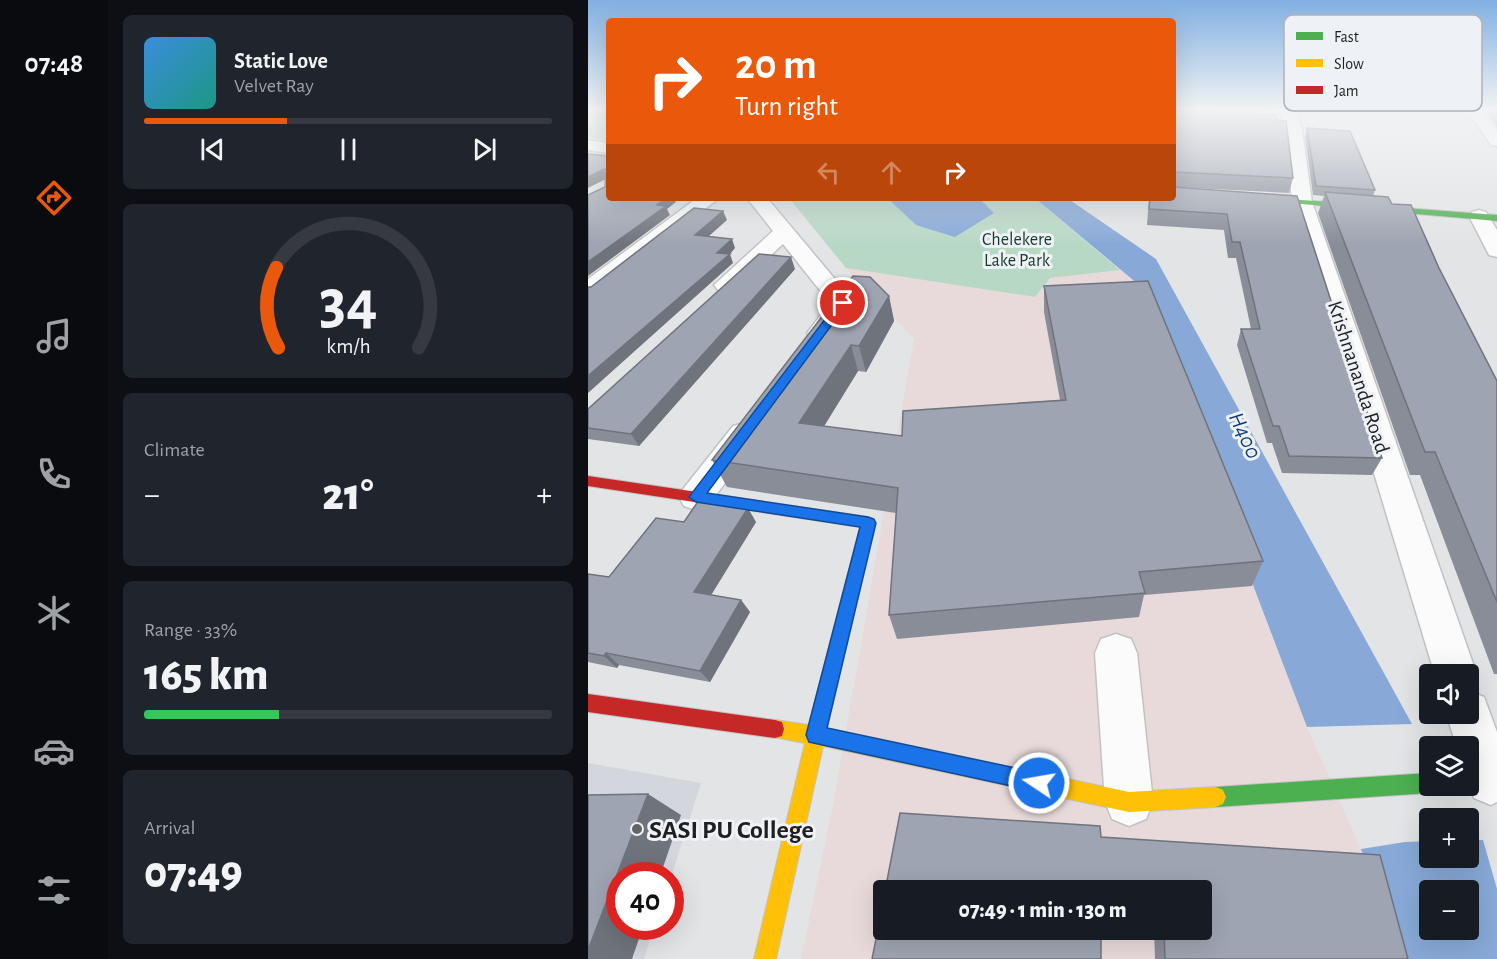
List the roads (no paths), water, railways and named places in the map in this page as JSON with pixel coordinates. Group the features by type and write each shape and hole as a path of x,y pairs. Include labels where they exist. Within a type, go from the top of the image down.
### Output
{"street":[{"name":"Krishnananda Road","path":"1293,154 1302,202 1452,664"},
{"path":"1176,195 1302,202 1488,217 1497,250"},
{"path":"588,290 705,201"},
{"path":"759,201 843,303 808,349"},
{"path":"707,302 784,232"},
{"path":"696,497 759,414"},
{"path":"588,481 868,523 816,735 765,959"},
{"path":"1116,653 1129,802"},
{"path":"588,703 816,735 1129,802 1419,784"},
{"path":"1471,724 1485,782"}],"water":[{"path":"890,201 982,201 994,213 955,237 916,225"},
{"name":"H400","path":"1039,201 1071,201 1156,259 1412,724 1307,727 1139,285"},
{"path":"1479,840 1483,840 1497,889 1497,959 1399,959 1361,849 1419,841 1419,868 1479,868"}],"place":[{"name":"SASI PU College","path":"637,829"}],"park label":[{"name":"Chelekere Lake Park","path":"1017,249"}]}
